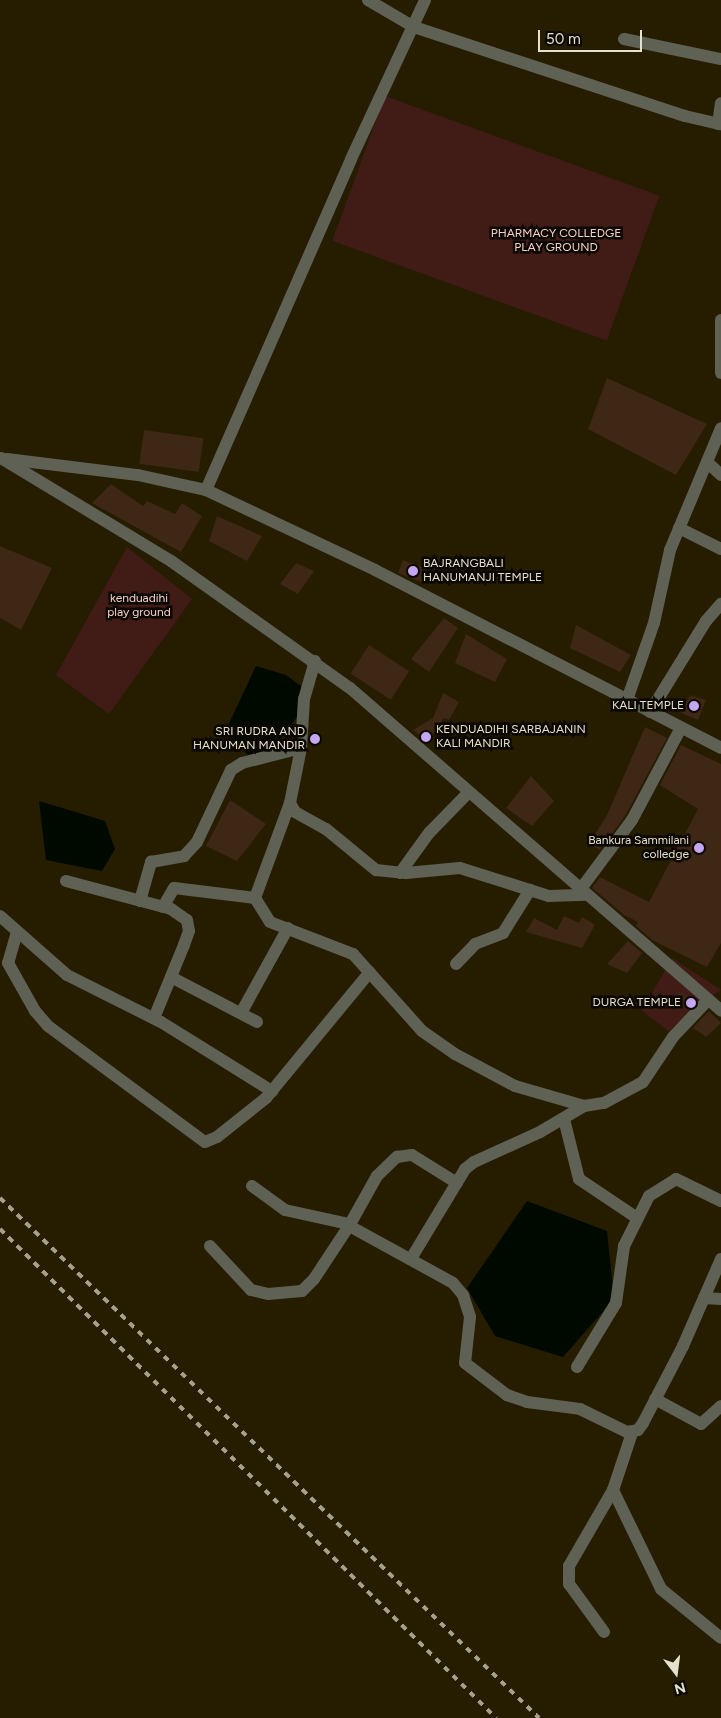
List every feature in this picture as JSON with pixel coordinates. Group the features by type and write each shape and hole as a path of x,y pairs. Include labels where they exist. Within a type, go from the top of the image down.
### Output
{"street":[{"path":"368,0 414,27 685,116 720,124 721,103"},
{"path":"206,490 351,158 425,0"},
{"path":"624,39 721,59"},
{"path":"721,320 721,373"},
{"path":"627,700 654,623 664,568 721,428"},
{"path":"1,458 138,475 206,490 375,570 721,748"},
{"path":"1,458 171,561 315,661 721,1011"},
{"path":"707,462 721,475"},
{"path":"679,528 721,550"},
{"path":"650,712 706,621 721,604"},
{"path":"255,898 290,803 301,748 304,699 315,661"},
{"path":"290,803 295,812 341,840 366,865 400,873 460,868 530,890 560,897 583,892 632,820 681,728"},
{"path":"140,901 151,862 184,856 197,842 231,770 242,763 301,748"},
{"path":"400,873 429,833 468,793"},
{"path":"66,881 181,913 189,931 154,1018"},
{"path":"163,907 174,888 255,898"},
{"path":"456,964 475,944 503,934 530,890"},
{"path":"255,898 270,922 345,949 370,972 422,1031 455,1054 515,1086 584,1106"},
{"path":"0,916 67,975 154,1018 272,1092"},
{"path":"241,1013 288,928"},
{"path":"17,932 8,963 35,1011 48,1026 194,1137 210,1141 272,1092 370,972"},
{"path":"171,977 258,1022"},
{"path":"412,1257 465,1169 483,1156 564,1119 584,1106 604,1103 643,1082 673,1037 708,1000"},
{"path":"564,1119 578,1180 637,1218"},
{"path":"210,1246 251,1290 268,1294 295,1292 314,1279 349,1226 377,1176 404,1154 457,1183"},
{"path":"577,1367 616,1303 624,1246 649,1196 676,1179 721,1201"},
{"path":"252,1186 286,1210 349,1226 412,1257 453,1283 463,1295 470,1325 464,1357 469,1369 516,1400 580,1408 632,1432"},
{"path":"604,1632 574,1593 568,1575 574,1555 613,1490 632,1432 643,1423 721,1260"},
{"path":"704,1298 721,1299"},
{"path":"655,1399 701,1424 721,1406"},
{"path":"613,1490 662,1589 721,1638"}],"green space":[{"name":"PHARMACY COLLEDGE PLAY GROUND","path":"385,96 659,196 607,341 332,241"},
{"name":"kenduadihi play ground","path":"127,547 192,599 109,714 56,675"},
{"path":"672,958 721,990 703,1001 671,1033 642,1011"}],"shaded area":[{"path":"256,666 286,675 302,687 297,717 283,736 268,750 248,755 225,732"},
{"path":"39,801 105,821 115,849 102,871 46,860"},
{"path":"527,1201 607,1231 614,1299 563,1357 495,1336 467,1288"}],"building":[{"path":"607,378 707,424 676,475 588,429"},
{"path":"144,430 203,438 199,472 139,464"},
{"path":"111,484 143,506 147,501 175,514 182,503 202,516 181,552 92,503"},
{"path":"217,516 262,536 247,561 209,541"},
{"path":"0,546 52,568 21,630 0,618"},
{"name":"BAJRANGBALI HANUMANJI TEMPLE","path":"403,560 427,569 422,582 398,573"},
{"path":"296,563 314,571 298,594 280,584"},
{"path":"444,618 458,628 429,672 411,659"},
{"path":"576,625 631,655 620,672 570,648"},
{"path":"466,634 507,659 495,682 455,663"},
{"path":"369,645 409,671 391,700 350,674"},
{"path":"443,693 459,702 449,720 444,718 427,742 413,730 433,718"},
{"name":"KALI TEMPLE","path":"690,695 706,700 698,720 681,713"},
{"path":"645,727 667,738 625,816 600,850 589,844 607,815"},
{"name":"Bankura Sammilani colledge","path":"681,745 721,764 721,943 707,967 652,940 636,926 638,922 624,915 592,888 600,877 649,902 698,809 660,785"},
{"path":"531,776 554,801 532,826 506,808"},
{"path":"230,800 266,824 237,861 206,846"},
{"path":"564,916 579,923 582,917 595,925 582,948 526,932 534,918 557,930"},
{"path":"628,941 642,953 627,973 607,964"},
{"path":"679,991 695,1002 689,1008 677,994"},
{"path":"709,1011 721,1023 706,1037 693,1028"}],"railway":[{"path":"0,1198 539,1718"},
{"path":"0,1229 496,1718"}],"place":[{"name":"BAJRANGBALI HANUMANJI TEMPLE","path":"413,571"},
{"name":"KALI TEMPLE","path":"694,706"},
{"name":"KENDUADIHI SARBAJANIN KALI MANDIR","path":"426,737"},
{"name":"SRI RUDRA AND HANUMAN MANDIR","path":"315,739"},
{"name":"Bankura Sammilani colledge","path":"699,848"},
{"name":"DURGA TEMPLE","path":"691,1003"}]}
